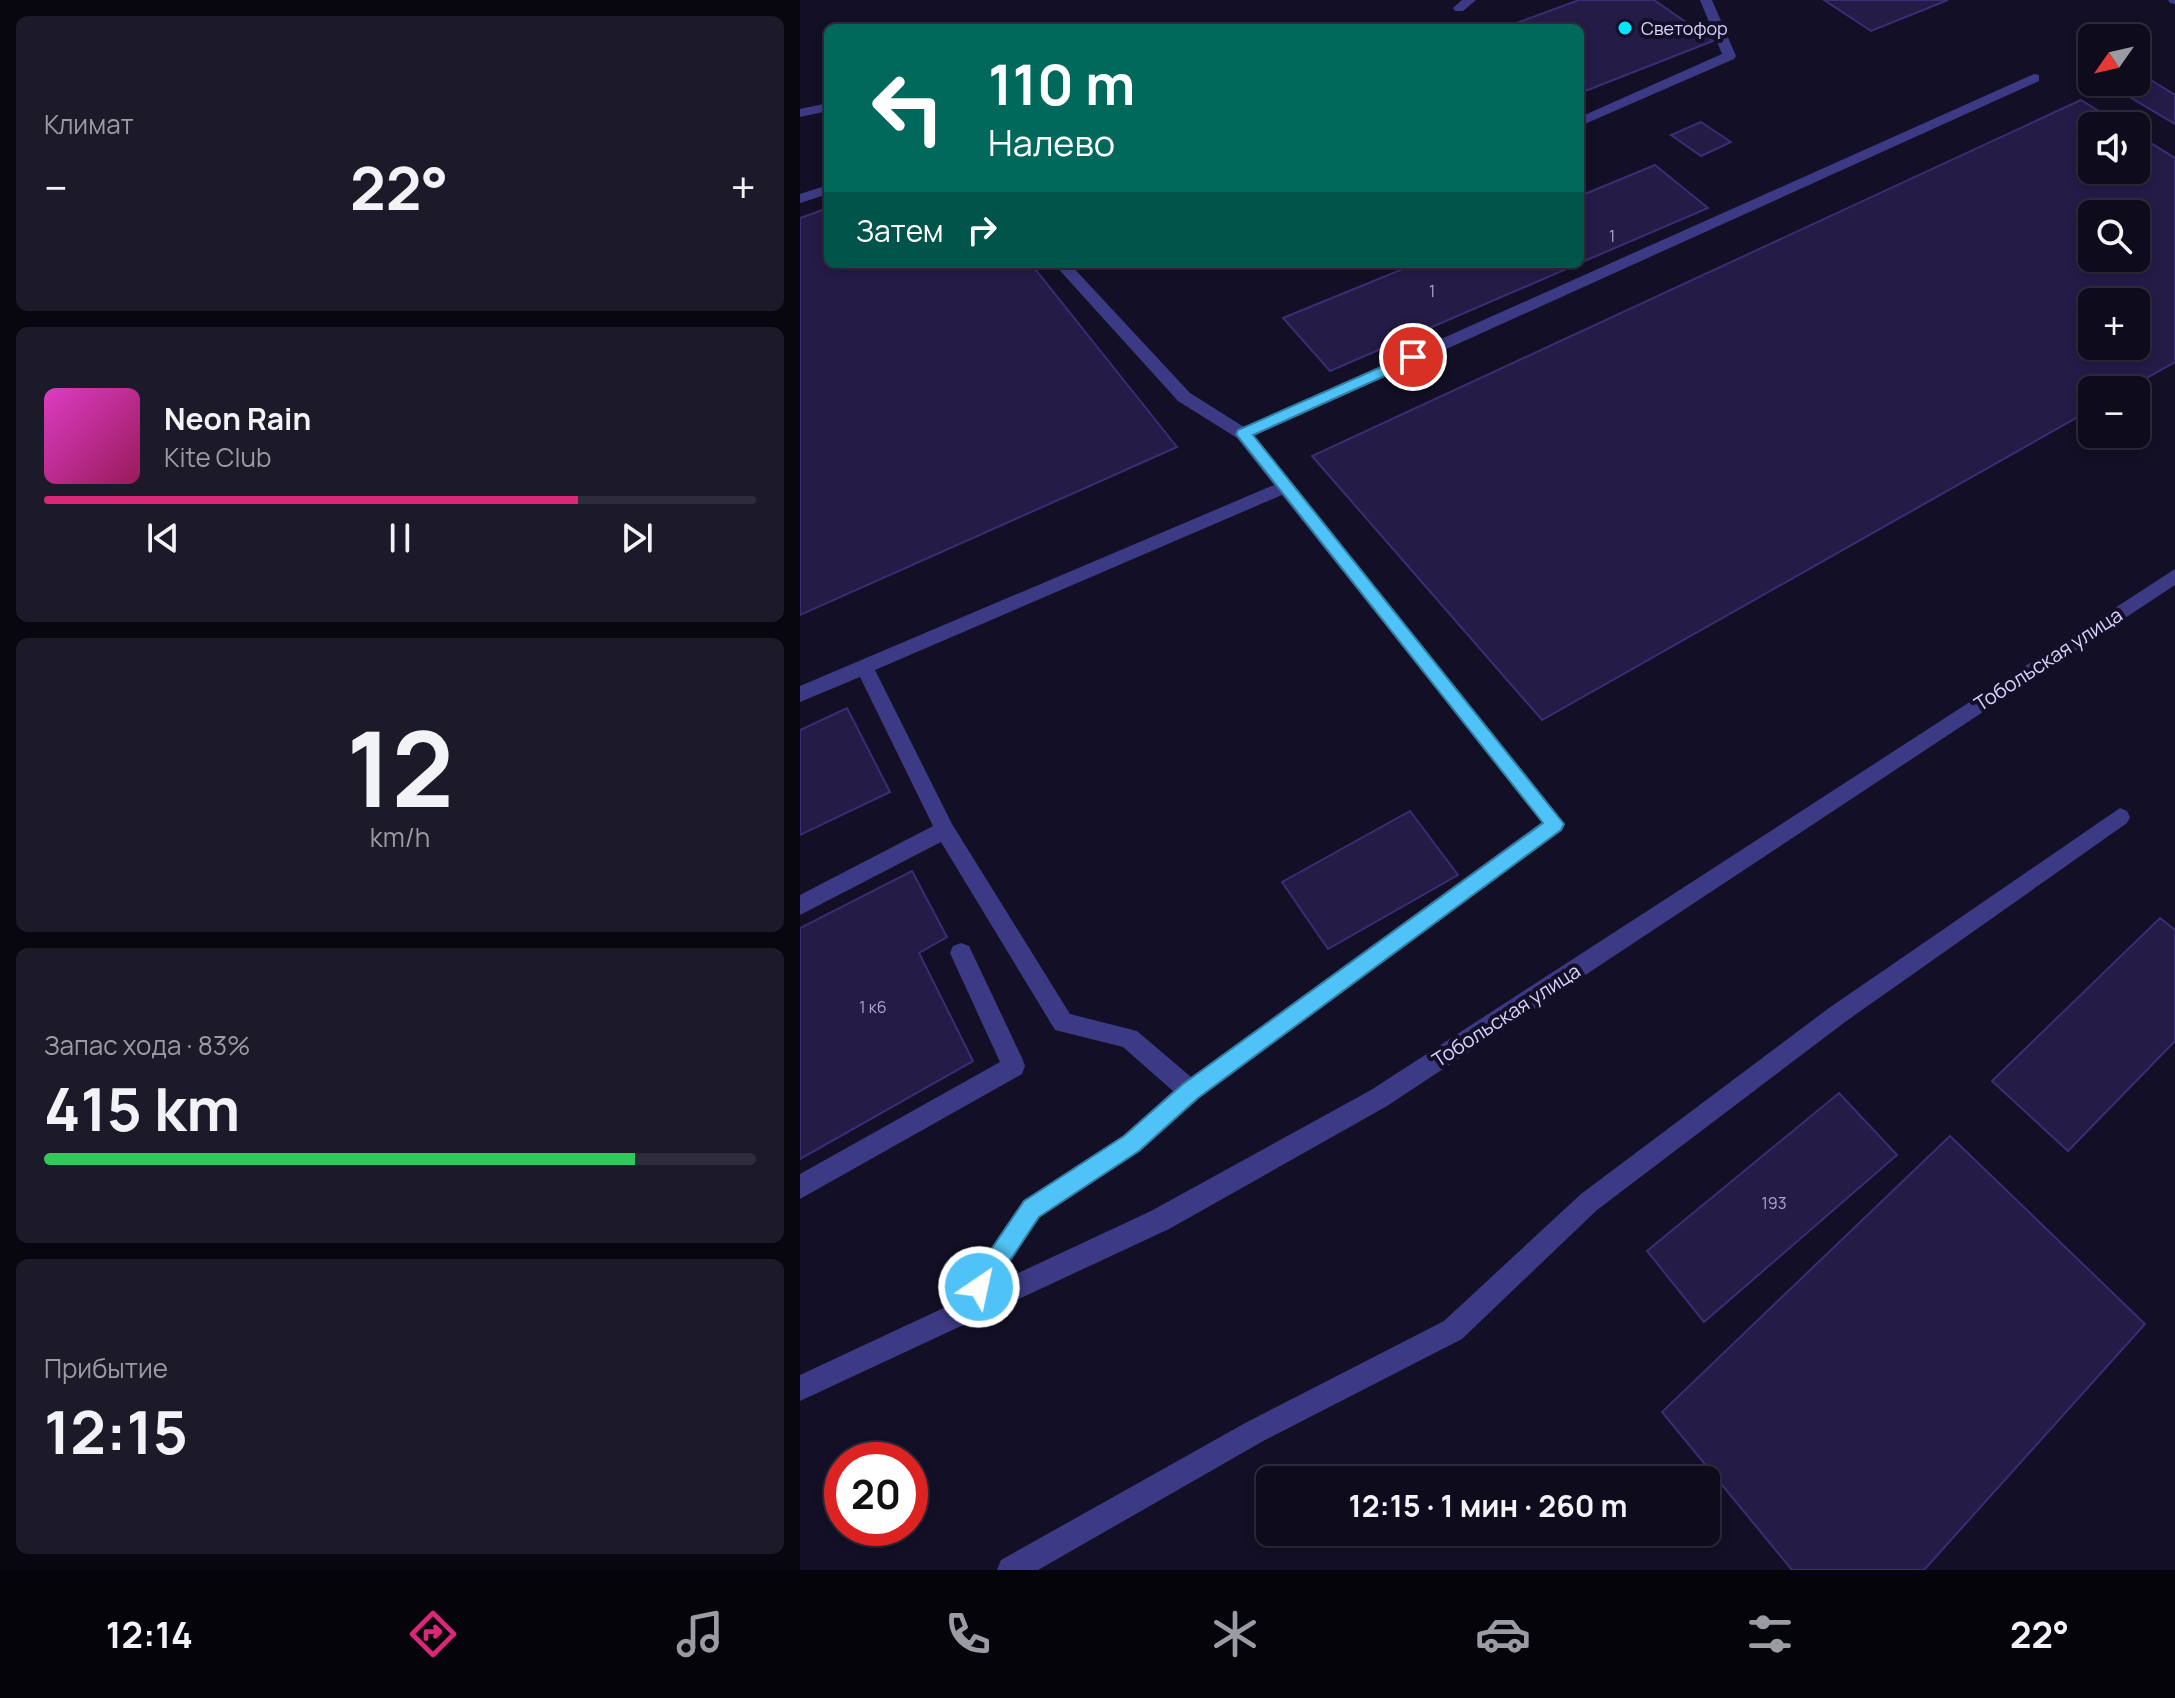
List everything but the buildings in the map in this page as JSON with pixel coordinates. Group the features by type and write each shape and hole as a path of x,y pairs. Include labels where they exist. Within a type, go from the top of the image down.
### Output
{"street":[{"path":"1584,120 1729,56 1706,0"},
{"path":"1243,434 2034,78"},
{"path":"800,113 824,108"},
{"path":"800,199 824,190"},
{"path":"962,1313 1031,1209 1132,1143 1190,1091 1555,824 1243,434 1184,397 1066,268"},
{"path":"800,694 1285,487"},
{"name":"Тобольская улица","path":"800,1388 1160,1220 1379,1098 2175,576"},
{"path":"865,668 945,830 1063,1023 1129,1038 1190,1091"},
{"path":"1011,1570 1256,1431 1453,1330 1589,1202 1837,1015 2120,817"},
{"path":"800,906 945,830"},
{"path":"800,1187 1014,1066 961,953"}],"place":[{"name":"Светофор","path":"1625,28"}],"route":[{"path":"979,1287 1031,1209 1132,1143 1190,1091 1555,824 1243,434 1413,357"}]}
